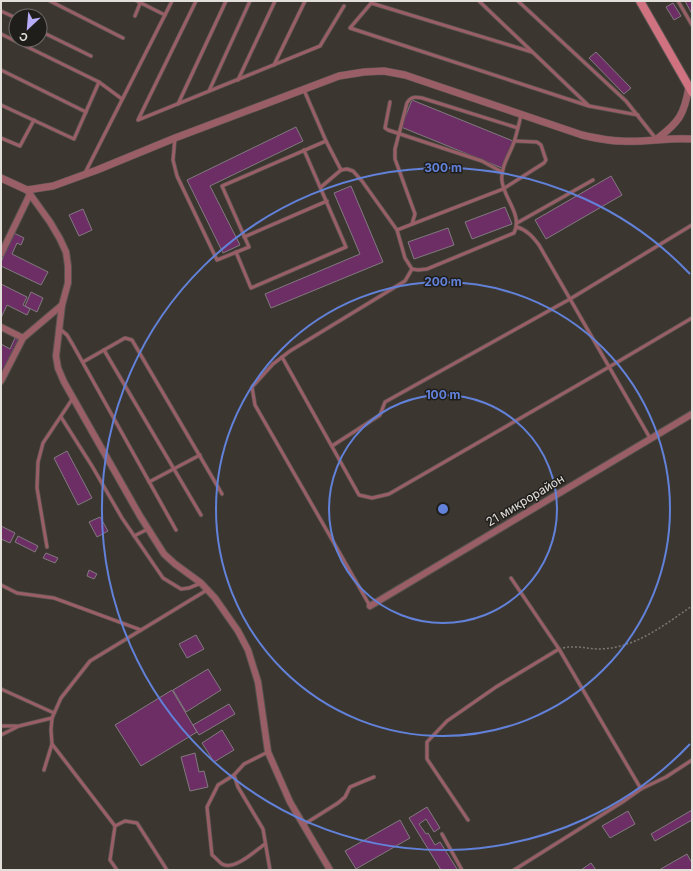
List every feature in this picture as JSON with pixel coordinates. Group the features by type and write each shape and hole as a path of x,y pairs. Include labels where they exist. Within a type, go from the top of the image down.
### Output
{"main road":[{"path":"640,1 691,88"}],"street":[{"path":"29,192 53,186 84,175 175,138 339,76 364,72 384,71 405,75 522,115 602,140 622,142 692,139"},
{"path":"657,140 676,124 682,115 691,88"},
{"path":"1,178 29,192 50,222 66,252 68,283 62,305 56,356 64,382 148,529 164,554 201,583 238,631 248,650 258,682 268,752 290,802 330,870"},
{"path":"1,254 29,192"},
{"path":"1,381 23,338 62,305"},
{"path":"1,327 23,338"},
{"name":"21 микрорайон","path":"370,606 692,414"}],"lane":[{"path":"50,1 123,38"},
{"path":"84,175 172,1"},
{"path":"196,1 138,120 320,46 344,6"},
{"path":"178,104 226,1"},
{"path":"209,92 250,1"},
{"path":"238,80 275,1"},
{"path":"274,65 305,1"},
{"path":"474,1 480,2 589,106"},
{"path":"518,1 626,100 657,140"},
{"path":"678,1 692,25"},
{"path":"135,16 140,2 165,15"},
{"path":"533,53 372,2 350,28 589,106 638,115"},
{"path":"1,34 100,82 122,99"},
{"path":"48,34 91,56"},
{"path":"1,70 86,112"},
{"path":"1,104 74,139 100,82"},
{"path":"304,89 326,141 341,170"},
{"path":"412,224 415,214 395,159 394,149 407,103 410,98 422,98 518,128"},
{"path":"390,102 385,128 388,130 482,161 502,172"},
{"path":"321,187 341,170 347,169 353,171 362,181 397,230 405,258 412,269 427,269 514,233 517,223 504,189 502,172 515,141 522,115"},
{"path":"1,138 20,146 34,120"},
{"path":"175,138 174,160 177,176 217,260 249,247 222,186 326,141"},
{"path":"397,230 504,189 544,163 546,160 541,145 537,142 515,141"},
{"path":"236,252 251,288 346,247 304,150"},
{"path":"517,223 593,180"},
{"path":"244,237 327,201"},
{"path":"332,446 380,415 385,402 570,299 692,224"},
{"path":"517,227 527,232 540,245 650,438"},
{"path":"370,606 255,405 252,387 273,364 290,351 405,280 412,269"},
{"path":"282,357 359,495 372,498 389,494 692,318"},
{"path":"60,328 70,339 176,530"},
{"path":"83,362 125,338 132,340 222,494"},
{"path":"104,350 201,515"},
{"path":"47,547 37,488 38,462 43,443 73,398"},
{"path":"61,417 92,466 122,518 163,578 181,589 189,588 201,583"},
{"path":"149,482 200,455"},
{"path":"134,536 148,529"},
{"path":"511,578 559,649 640,789"},
{"path":"1,585 17,593 54,598 141,630"},
{"path":"44,770 52,744 51,730 54,713 61,698 90,661 207,590"},
{"path":"468,820 427,759 428,742 447,721 496,687 559,649"},
{"path":"1,689 54,713"},
{"path":"1,735 19,726 52,718"},
{"path":"1,726 19,726"},
{"path":"52,744 115,826 110,860 117,870"},
{"path":"265,844 242,861 229,866 222,864 212,855 207,807 218,785 234,775 244,764 268,752"},
{"path":"514,870 624,801 640,789 666,777 692,760"},
{"path":"234,775 238,786 263,829 270,870"},
{"path":"303,825 338,803 345,797 350,787 374,777"},
{"path":"115,826 125,821 137,823 167,870"},
{"path":"442,834 462,870"}],"path":[{"path":"559,649 573,646 600,649 628,645 647,636 692,606"}],"building":[{"path":"685,1 692,1 692,14"},
{"path":"673,3 681,16 674,20 666,7"},
{"path":"596,52 631,88 624,94 589,58"},
{"path":"412,100 513,141 502,168 401,127"},
{"path":"296,127 303,141 210,186 240,245 223,253 187,180"},
{"path":"611,176 622,195 546,239 535,220"},
{"path":"351,186 383,262 271,308 265,294 360,254 334,193"},
{"path":"505,207 512,224 472,239 465,222"},
{"path":"83,209 92,230 79,236 69,215"},
{"path":"448,228 454,245 414,259 408,242"},
{"path":"14,233 24,238 21,245 17,243 12,254 48,272 41,285 1,266 1,262"},
{"path":"1,284 27,297 23,305 30,309 27,315 7,305 1,318"},
{"path":"31,292 43,298 37,312 25,306"},
{"path":"15,338 21,341 1,376 1,344 10,349"},
{"path":"67,451 92,498 78,505 54,458"},
{"path":"100,517 108,531 97,537 89,522"},
{"path":"1,526 15,533 10,543 1,539"},
{"path":"18,536 38,546 35,552 15,542"},
{"path":"46,553 58,558 55,563 43,558"},
{"path":"89,570 97,574 94,579 87,576"},
{"path":"196,635 204,649 187,658 179,644"},
{"path":"208,669 221,690 186,712 173,690"},
{"path":"172,690 197,732 141,766 115,725"},
{"path":"229,704 235,714 199,735 193,725"},
{"path":"222,730 234,750 214,762 202,743"},
{"path":"195,753 199,772 204,771 208,787 190,791 181,757"},
{"path":"427,807 440,828 434,832 426,819 419,824 426,834 428,833 435,845 440,842 457,869 441,870 409,818"},
{"path":"692,810 692,820 655,841 651,834"},
{"path":"628,811 635,824 610,838 602,826"},
{"path":"400,820 410,838 356,869 345,851"},
{"path":"687,854 692,863 692,870 659,870"},
{"path":"591,863 596,870 581,870"}]}
